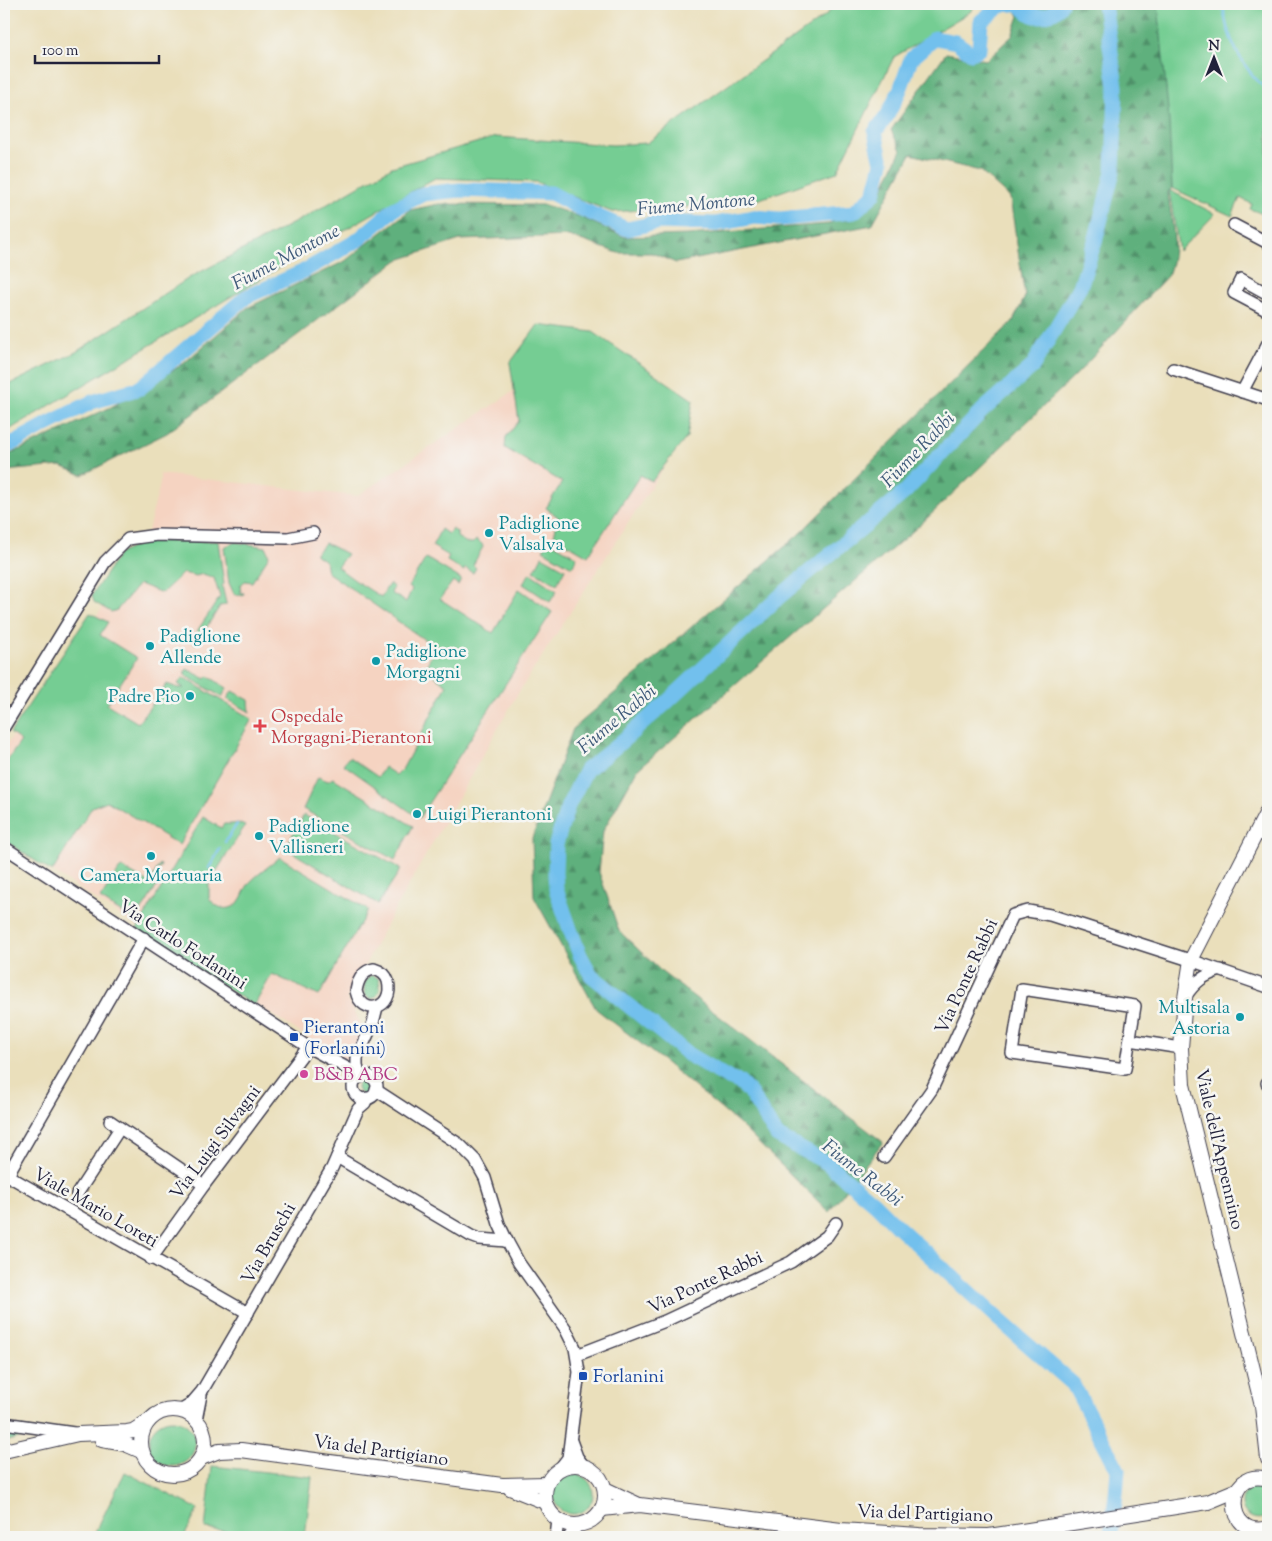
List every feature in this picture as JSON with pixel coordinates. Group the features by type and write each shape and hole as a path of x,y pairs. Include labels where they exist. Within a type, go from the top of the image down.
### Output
{"main road":[{"name":"Viale dell'Appennino","path":"1237,1490 1246,1481 1253,1478 1267,1455 1262,1406 1183,1085 1181,1048 1184,998 1191,960 1268,812"},
{"path":"4,1451 78,1434 127,1432 139,1428 154,1416 162,1412 171,1410 189,1414 201,1427 205,1443 201,1458 195,1466 178,1474 159,1472 151,1467 141,1451 140,1441 142,1431 147,1422"},
{"name":"Via del Partigiano","path":"204,1435 216,1441 256,1452"},
{"path":"41,1441 78,1439 114,1441 132,1446 141,1451"},
{"name":"Via del Partigiano","path":"201,1458 219,1451 256,1452 502,1485 546,1484"},
{"path":"583,1465 597,1474 602,1481 605,1499 602,1509 592,1520 578,1525 567,1524 558,1520 548,1509 544,1493 546,1484 561,1467 583,1465"},
{"path":"1253,1478 1268,1479"},
{"name":"Via del Partigiano","path":"502,1485 545,1502"},
{"name":"Via del Partigiano","path":"605,1490 640,1505"},
{"path":"1236,1516 1234,1498 1237,1490"},
{"name":"Via del Partigiano","path":"602,1509 640,1505 840,1530 919,1535 989,1536 1208,1502 1237,1490"},
{"path":"1208,1502 1236,1516 1245,1525 1262,1532"}],"street":[{"path":"1234,226 1268,243"},
{"path":"1268,294 1241,280 1234,293 1268,311"},
{"path":"1242,392 1268,343"},
{"path":"1172,369 1268,400"},
{"path":"4,727 105,562 128,539 157,535 288,538 313,534"},
{"name":"Via Carlo Forlanini","path":"4,847 308,1047 349,1069 360,1085"},
{"name":"Via Ponte Rabbi","path":"884,1157 932,1089 1013,915 1028,911 1050,915 1191,960"},
{"name":"Viale Mario Loreti","path":"144,938 12,1166 9,1175 151,1259 248,1313"},
{"path":"1191,960 1268,987"},
{"path":"1184,998 1195,982 1203,976 1222,970"},
{"path":"1022,990 1135,1006 1130,1040 1125,1069 1012,1053 1022,990"},
{"path":"360,1085 375,1081 376,1090 373,1096 360,1085 360,1054 369,1030 372,1007"},
{"path":"1130,1040 1181,1048"},
{"name":"Via Luigi Silvagni","path":"151,1259 308,1047"},
{"name":"Via Bruschi","path":"180,1411 190,1405 202,1391 337,1157 358,1109 360,1085"},
{"path":"376,1090 459,1144 468,1152 483,1173 499,1224 519,1263 565,1328 577,1355 579,1372 568,1458 561,1467"},
{"path":"110,1121 204,1185"},
{"path":"77,1194 120,1128"},
{"path":"337,1157 471,1236 479,1239 507,1241"},
{"name":"Via Ponte Rabbi","path":"577,1355 665,1321 791,1262 827,1236 836,1223"},
{"path":"486,1239 499,1224"},
{"name":"Via Bruschi","path":"196,1420 202,1391"},
{"path":"4,1423 78,1434"},
{"path":"570,1439 583,1465"},
{"path":"556,1537 558,1520"},
{"path":"569,1537 578,1525"}],"shaded area":[{"name":"Ospedale Morgagni-Pierantoni","path":"533,378 677,447 517,695 391,916 347,998 360,1022 359,1071 4,840 4,748 143,550 160,484 160,474 357,496"}],"green space":[{"path":"836,4 976,4 970,12 894,57 837,172 751,202 612,212 536,182 435,178 287,263 4,433 4,387 76,352 189,278 307,216 392,167 496,137 613,145 647,143 825,16"},
{"path":"1012,4 1158,4 1169,120 1172,188 1168,192 1174,244 1172,264 1168,275 1078,373 921,524 637,770 603,831 599,872 619,931 663,973 883,1142 829,1212 739,1124 666,1063 596,1009 534,897 532,838 573,729 797,536 1013,321 1025,297 1010,198 980,171 911,154 872,225 676,263 652,253 618,253 569,236 460,240 398,260 167,433 82,475 61,466 4,471 4,457 111,407 183,364 247,308 345,261 410,210 439,204 545,205 578,216 625,237 688,235 829,224 882,190 901,150 891,130 946,53 986,60 1012,36 1019,16"},
{"path":"1158,4 1268,4 1268,216 1250,209 1252,204 1240,198 1232,216 1172,188"},
{"path":"1169,190 1215,214 1179,251"},
{"path":"538,325 593,332 693,400 687,437 652,481 640,475 588,556 554,536 558,517 546,508 562,482 505,448 506,437 519,421 510,363"},
{"path":"441,529 448,534 452,529 457,532 457,537 467,543 473,543 476,540 482,544 483,547 473,565 476,568 473,573 465,568 464,571 447,561 449,556 432,546"},
{"path":"146,541 218,541 224,584 222,586 226,605 220,606 196,644 191,640 220,597 214,578 203,574 196,576 183,573 162,593 139,584 117,610 111,612 94,602 92,595 119,554"},
{"path":"549,541 577,557 572,567 543,550"},
{"path":"235,542 266,547 269,556 252,582 245,581 240,586 241,593 244,593 243,595 234,594 229,583 224,547"},
{"path":"325,543 347,554 337,567 356,581 381,597 389,584 394,587 391,593 406,602 412,589 408,587 426,558 461,579 458,585 453,581 440,599 493,633 519,589 552,612 419,818 343,764 349,757 378,777 384,767 396,775 403,768 447,685 425,669 435,647 327,572 325,561 315,554"},
{"path":"542,556 565,569 557,584 534,571"},
{"path":"530,573 557,591 550,602 523,584"},
{"path":"90,613 108,622 100,635 137,658 107,704 138,723 167,684 184,688 178,684 182,679 186,679 252,719 179,845 107,801 92,807 52,872 4,840 4,765 21,741 10,733"},
{"path":"187,669 206,679 208,676 227,688 222,697 186,676 185,672"},
{"path":"232,691 249,700 250,712 227,699"},
{"path":"318,777 328,781 333,778 413,826 395,860 303,809"},
{"path":"304,815 401,869 378,904 285,848"},
{"path":"203,817 221,828 224,824 238,823 245,826 209,883 209,898 219,907 230,908 238,903 250,882 280,857 368,910 319,996 272,974 254,1006 137,929"},
{"path":"160,864 156,875 162,878 135,921 100,899 121,867 149,883"},
{"path":"372,975 378,978 380,987 377,996 371,999 365,995 364,986 367,979"},
{"path":"365,1079 371,1081 373,1087 371,1093 365,1095 359,1093 357,1087 359,1081"},
{"path":"177,1420 181,1421 191,1430 194,1434 194,1452 185,1462 177,1466 167,1466 159,1462 150,1452 149,1438 153,1430 163,1421"},
{"path":"4,1425 40,1432 4,1442"},
{"path":"212,1466 312,1477 305,1537 276,1537 205,1529"},
{"path":"125,1472 198,1509 184,1537 93,1537"},
{"path":"577,1474 584,1477 590,1483 593,1494 592,1502 584,1511 577,1514 569,1514 562,1511 554,1502 553,1490 556,1483 565,1475"},
{"path":"1254,1486 1268,1489 1268,1516 1260,1519 1248,1515 1242,1504 1243,1497 1247,1491"}],"waterway":[{"name":"Fiume Montone","path":"4,448 92,402 140,388 246,297 302,272 358,240 394,209 423,194 460,190 551,193 579,208 627,229 660,222 716,224 754,217 780,219 854,212 874,194 882,163 875,132 887,116 900,90 911,59 935,38 956,42 971,53 979,49 981,21 1002,5 1014,4"},
{"name":"Fiume Montone","path":"1019,4 1030,14 1036,16 1044,16 1061,4"},
{"name":"Fiume Rabbi","path":"1104,4 1116,87 1113,171 1096,238 1080,287 1032,367 983,410 904,493 779,597 666,703 586,770 568,806 556,844 555,873 556,889 571,932 580,955 591,975 689,1055 728,1078 739,1082 750,1093 777,1136 827,1163 874,1203 996,1317 1073,1384 1118,1470 1111,1533 1108,1537"},
{"path":"1223,4 1227,28 1243,63 1268,90"},
{"path":"225,842 237,824"},
{"path":"209,868 220,849"}],"place":[{"name":"Padiglione Valsalva","path":"489,533"},
{"name":"Padiglione Allende","path":"150,646"},
{"name":"Padiglione Morgagni","path":"376,661"},
{"name":"Padre Pio","path":"190,696"},
{"name":"Ospedale Morgagni-Pierantoni","path":"260,726"},
{"name":"Luigi Pierantoni","path":"417,814"},
{"name":"Padiglione Vallisneri","path":"259,836"},
{"name":"Camera Mortuaria","path":"151,856"},
{"name":"Multisala Astoria","path":"1240,1017"},
{"name":"Pierantoni (Forlanini)","path":"294,1037"},
{"name":"B&B ABC","path":"304,1074"},
{"name":"Forlanini","path":"583,1376"}]}
